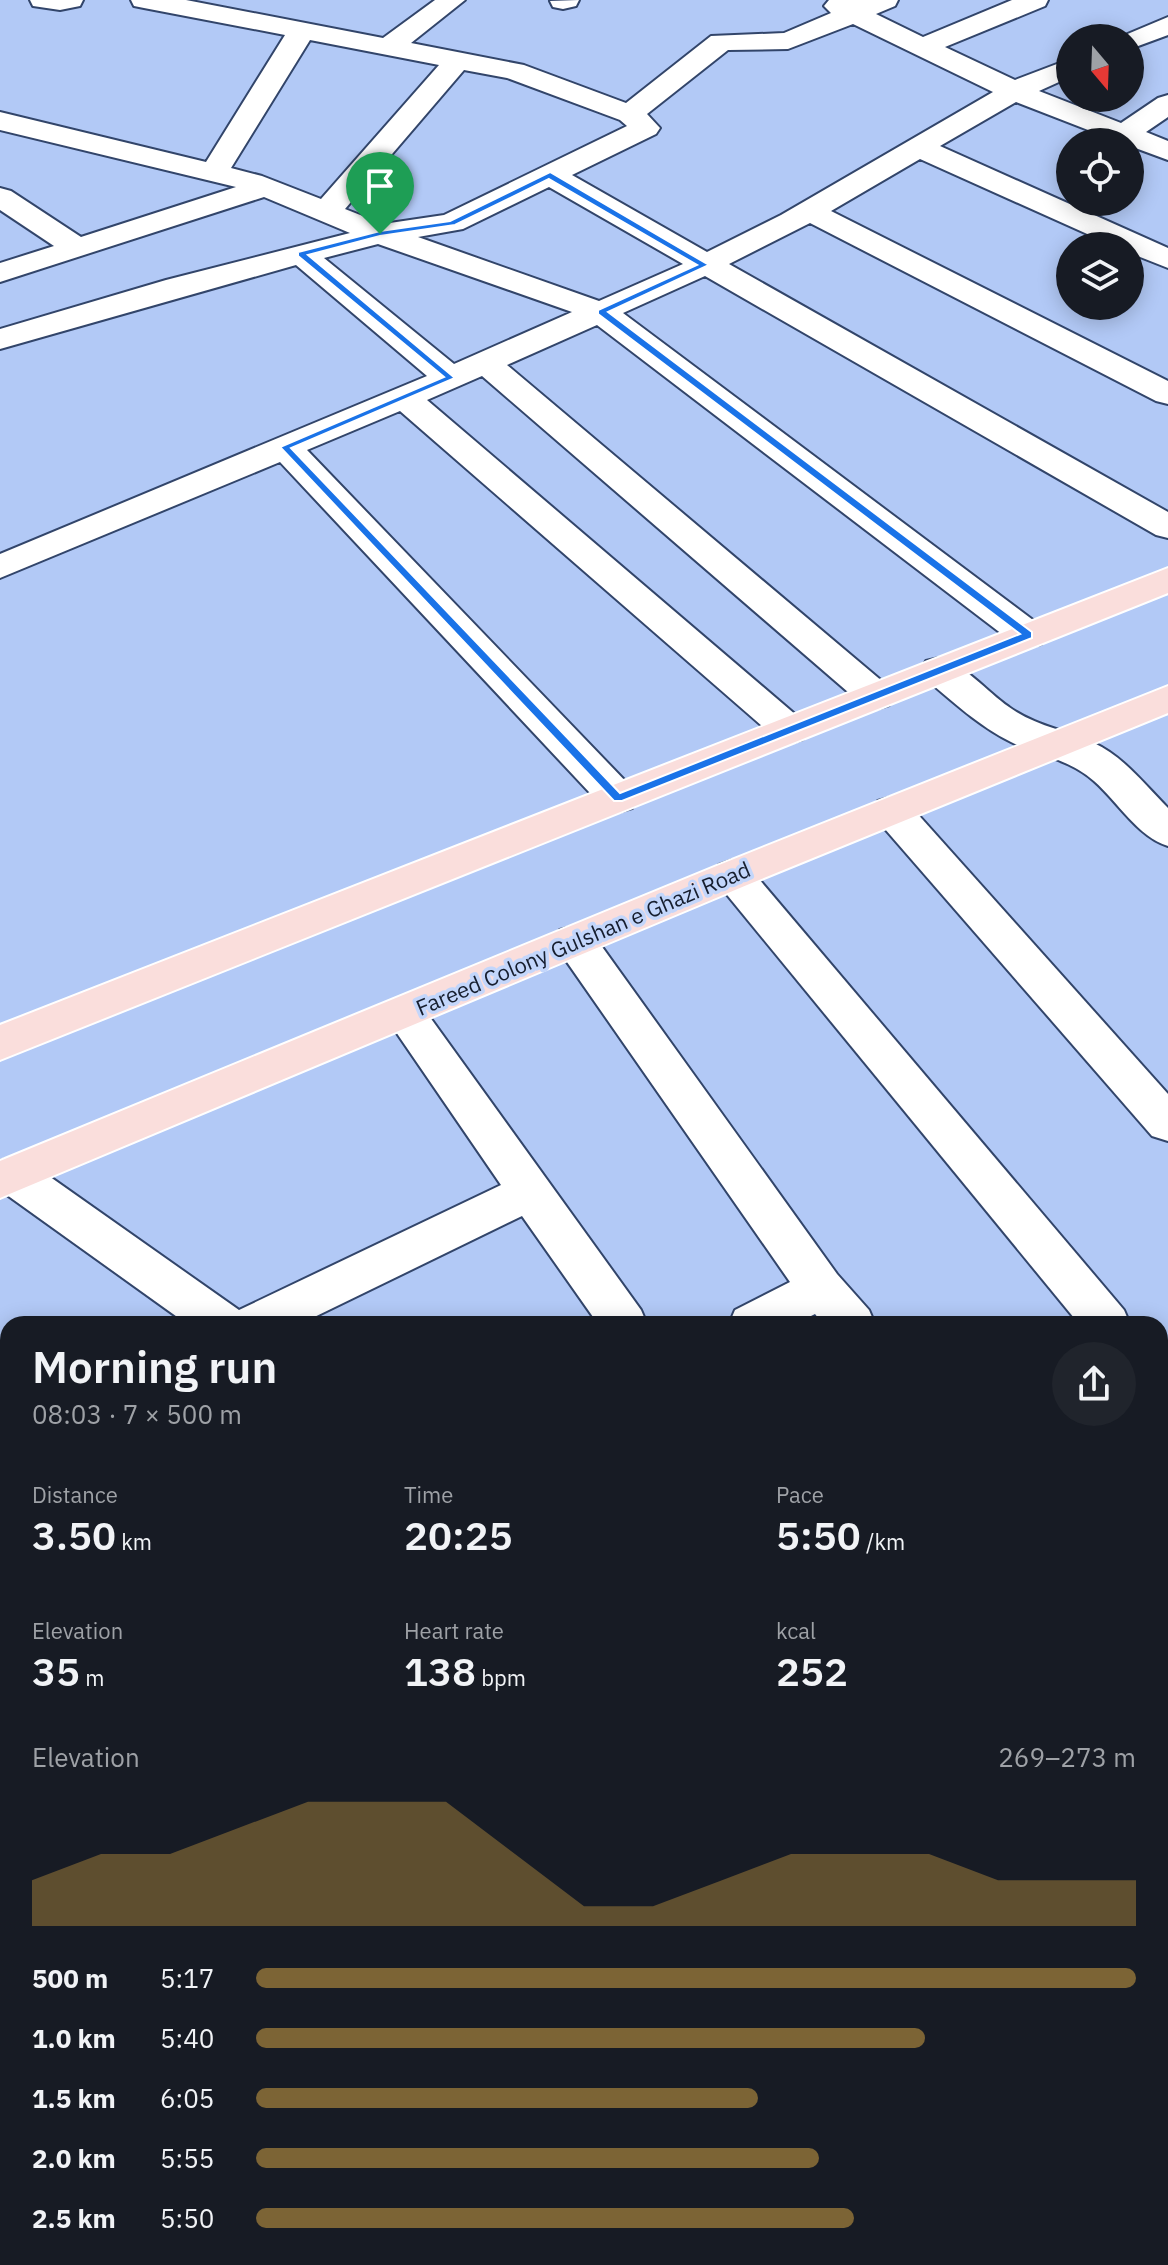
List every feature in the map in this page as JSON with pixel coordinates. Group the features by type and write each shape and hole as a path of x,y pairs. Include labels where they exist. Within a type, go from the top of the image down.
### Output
{"main road":[{"path":"0,1043 1168,580"},
{"name":"Fareed Colony Gulshan e Ghazi Road","path":"6,1177 733,875 1168,699"}],"street":[{"path":"43,0 70,0"},
{"path":"388,47 452,0"},
{"path":"825,0 1014,91 1109,128"},
{"path":"630,114 721,42 788,41 885,0"},
{"path":"922,47 1035,0"},
{"path":"0,339 301,254 380,234 452,223 646,128 630,114 514,71 388,47 296,22 153,1"},
{"path":"214,172 296,22"},
{"path":"1144,35 1168,25"},
{"path":"326,212 458,60"},
{"path":"0,567 486,363 704,265 809,211 1014,91 1056,73"},
{"path":"1133,128 1168,104"},
{"path":"0,121 266,187 380,234 422,246 601,312 1028,635"},
{"path":"1144,142 1168,151"},
{"path":"918,147 1168,259"},
{"path":"550,175 1168,527"},
{"path":"0,273 266,187"},
{"path":"0,197 78,248"},
{"path":"809,211 1168,394"},
{"path":"301,254 450,378"},
{"path":"486,363 876,696"},
{"path":"404,397 790,730"},
{"path":"285,447 618,798"},
{"path":"939,670 997,718 1057,746 1082,753 1107,771 1168,832"},
{"path":"892,811 1168,1124"},
{"path":"733,875 1100,1316"},
{"path":"575,941 821,1288 845,1316"},
{"path":"404,1013 618,1316"},
{"path":"6,1177 211,1316"},
{"path":"272,1316 530,1191"},
{"path":"767,1316 821,1288"}],"route":[{"path":"550,175 704,265 601,312 1028,635 618,798 285,447 450,378 301,254 380,234 452,223 550,175"}]}
